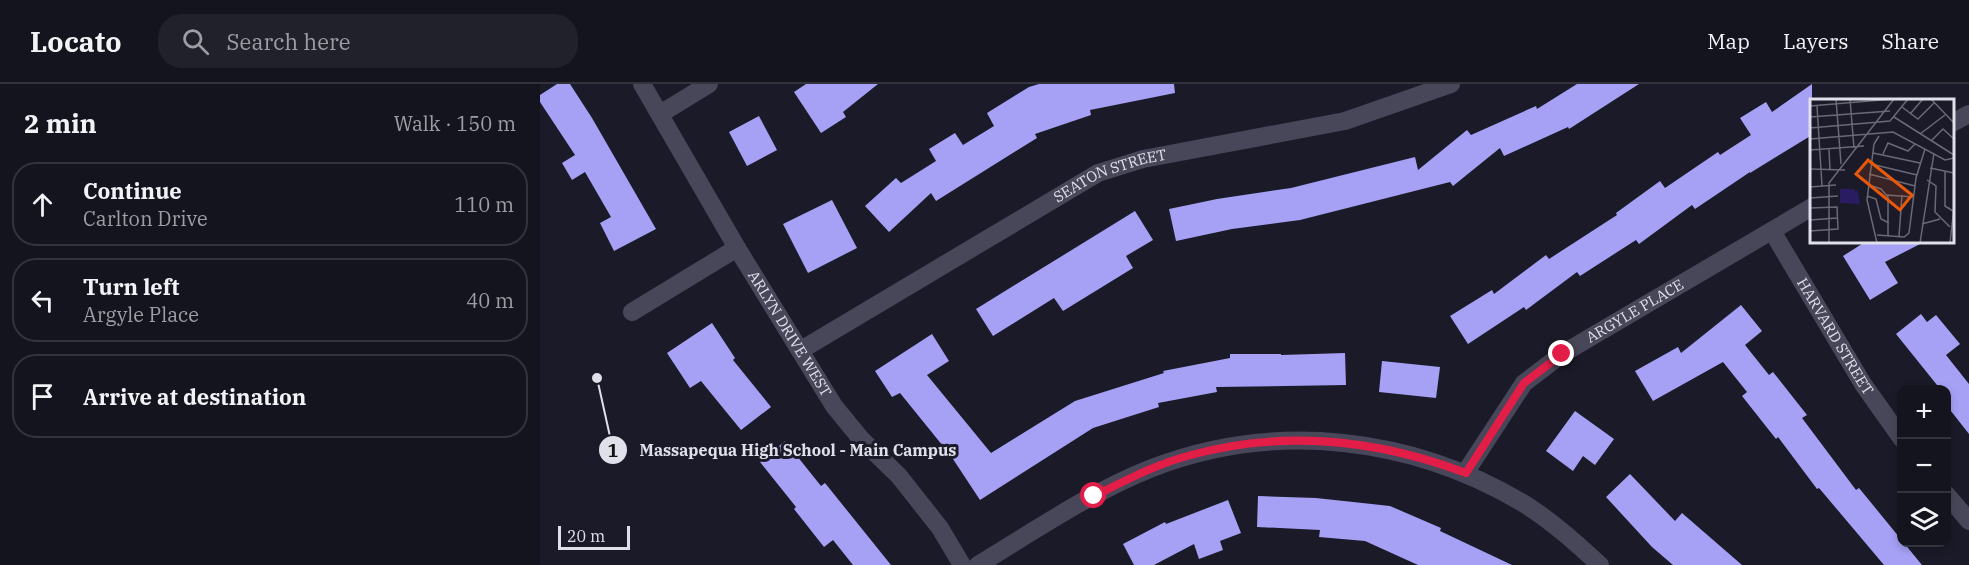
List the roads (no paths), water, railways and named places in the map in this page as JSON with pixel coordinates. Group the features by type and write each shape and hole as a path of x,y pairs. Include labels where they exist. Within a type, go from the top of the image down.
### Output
{"street":[{"name":"ARLYN DRIVE WEST","path":"642,84 737,248 834,406 861,439 899,476 933,519 962,565"},
{"path":"660,114 709,84"},
{"name":"SEATON STREET","path":"801,350 1098,173 1143,159 1345,121 1451,84"},
{"path":"1954,122 1969,114"},
{"name":"ARGYLE PLACE","path":"1466,473 1524,383 1562,354 1810,208"},
{"name":"HARVARD STREET","path":"1772,231 1863,384 1897,432"},
{"path":"632,312 737,248"},
{"path":"978,565 1094,496 1150,468 1191,455 1254,442 1332,441 1386,448 1466,473 1527,506 1564,532 1600,565"},
{"path":"1951,499 1969,521"}],"place":[{"name":"Massapequa High School - Main Campus","path":"597,378"}]}
